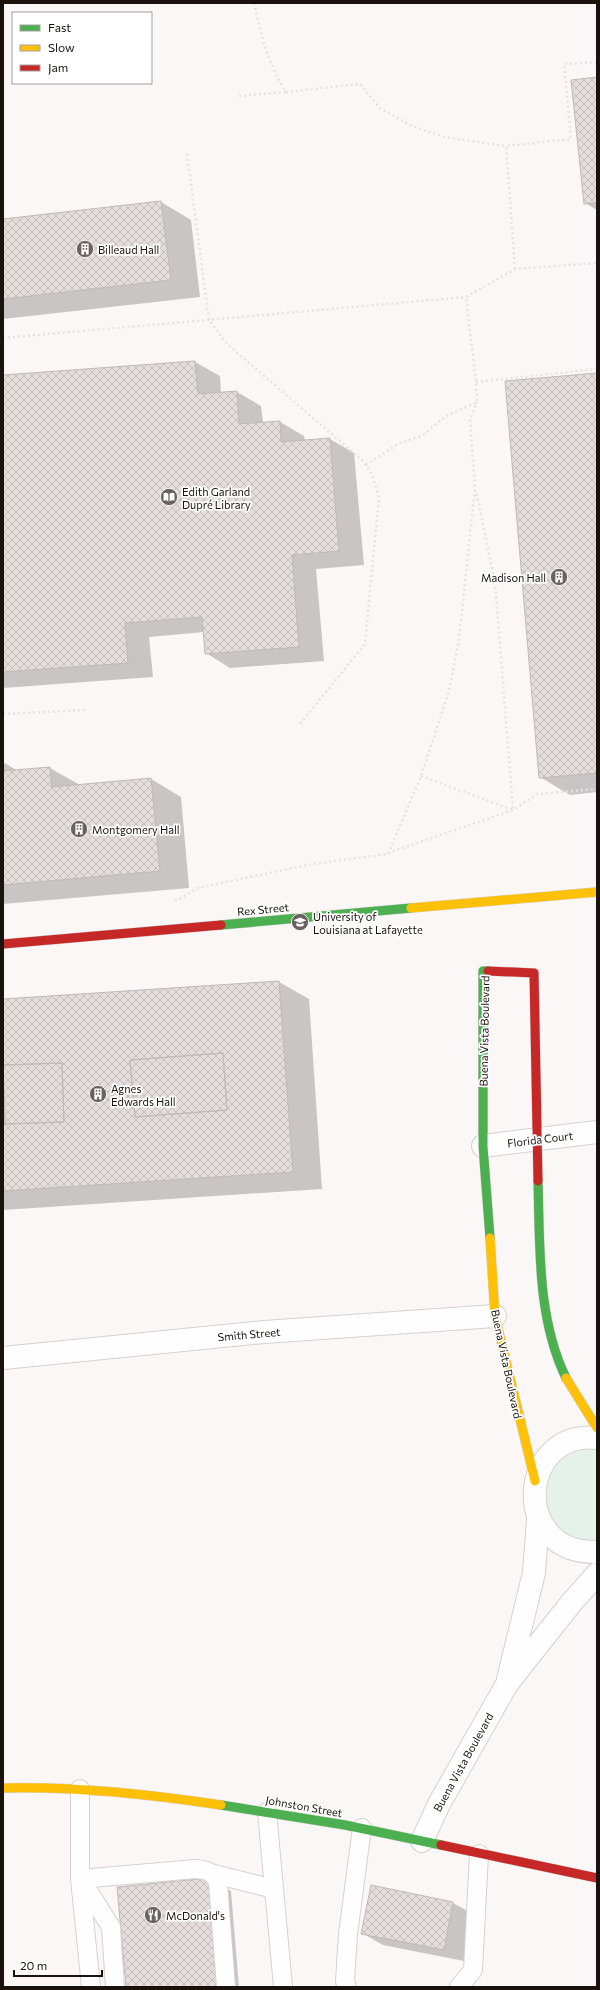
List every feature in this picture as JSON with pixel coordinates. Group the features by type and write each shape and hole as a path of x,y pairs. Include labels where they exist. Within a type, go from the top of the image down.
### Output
{"street":[{"name":"Rex Street","path":"3,944 597,892"},
{"name":"Buena Vista Boulevard","path":"507,1684 534,1573 538,1519 534,1499 535,1481 518,1416 495,1316 483,1146 483,971 534,973 536,1140 540,1253 544,1303 554,1350 577,1399 597,1428"},
{"name":"Florida Court","path":"483,1146 597,1132"},
{"name":"Smith Street","path":"3,1358 264,1332 495,1316"},
{"name":"Buena Vista Boulevard","path":"535,1481 542,1464 555,1450 570,1441 588,1437 597,1438"},
{"name":"Buena Vista Boulevard","path":"538,1519 550,1535 566,1547 584,1553 597,1552"},
{"name":"Buena Vista Boulevard","path":"422,1841 439,1804 507,1684 572,1602 597,1574"},
{"name":"Johnston Street","path":"3,1788 40,1786 80,1789 173,1798 267,1812 362,1828 597,1878"}],"lane":[{"path":"80,1789 80,1879 91,1987"},
{"path":"267,1812 283,1987"},
{"path":"347,1987 345,1981 348,1934 362,1828"},
{"path":"459,1987 473,1970 479,1854"},
{"path":"80,1879 205,1869 214,1874 274,1889"},
{"path":"214,1874 218,1883 226,1987"},
{"path":"80,1879 111,1927 115,1987"}],"path":[{"path":"254,3 262,42 276,76 286,92"},
{"path":"238,96 360,84 380,108 412,126 444,137 506,146 571,139 564,64 597,62"},
{"path":"506,146 515,269"},
{"path":"187,154 209,320 228,345 366,465 372,474 379,498 365,644 300,724"},
{"path":"3,338 466,297 515,269 597,263"},
{"path":"466,297 476,382 476,402 470,420 475,488 495,582 513,810"},
{"path":"476,382 597,369"},
{"path":"366,465 398,444 423,435 446,416 476,402"},
{"path":"388,854 421,776 449,691 459,639 475,488"},
{"path":"3,714 85,710"},
{"path":"421,776 513,810"},
{"path":"172,902 198,888 312,864 388,854 513,810 537,794 597,789"}],"shaded area":[{"path":"585,1449 597,1449 597,1541 572,1538 562,1533 554,1525 546,1504 545,1493 547,1481 558,1462 564,1457"}],"building":[{"path":"597,77 597,203 584,204 571,80"},
{"name":"Billeaud Hall","path":"161,201 171,280 3,299 3,219"},
{"name":"Edith Garland Dupré Library","path":"195,361 198,394 237,391 239,424 280,421 281,442 330,438 339,551 292,555 299,647 205,654 202,617 125,623 128,663 3,672 3,375"},
{"name":"Madison Hall","path":"597,373 597,773 539,778 505,381"},
{"name":"Montgomery Hall","path":"50,767 52,787 151,778 160,871 3,885 3,771"},
{"name":"Agnes Edwards Hall","path":"279,981 293,1172 3,1191 3,1078 5,1124 64,1122 62,1063 3,1065 3,999","holes":["223,1053 227,1110 135,1117 130,1060"]},
{"path":"223,1053 227,1110 135,1117 130,1060"},
{"path":"62,1063 64,1122 5,1124 3,1065"},
{"path":"210,1878 220,1987 126,1987 117,1887"},
{"path":"371,1885 453,1902 444,1950 361,1934"}],"traffic: fast":[{"path":"221,925 411,908"},
{"path":"488,971 483,971 483,1146 490,1238"},
{"path":"538,1181 540,1257 545,1307 557,1355 566,1378"},
{"path":"221,1805 345,1825 441,1845"}],"traffic: slow":[{"path":"411,908 597,892"},
{"path":"490,1238 495,1316 535,1481"},
{"path":"566,1378 597,1428"},
{"path":"3,1788 58,1788 112,1792 166,1797 221,1805"}],"traffic: jam":[{"path":"3,944 221,925"},
{"path":"488,971 534,973 538,1181"},
{"path":"441,1845 597,1878"}],"place":[{"name":"Billeaud Hall","path":"85,249"},
{"name":"Edith Garland Dupré Library","path":"169,497"},
{"name":"Madison Hall","path":"559,577"},
{"name":"Montgomery Hall","path":"79,829"},
{"name":"University of Louisiana at Lafayette","path":"300,922"},
{"name":"Agnes Edwards Hall","path":"98,1094"},
{"name":"McDonald's","path":"153,1915"}]}
